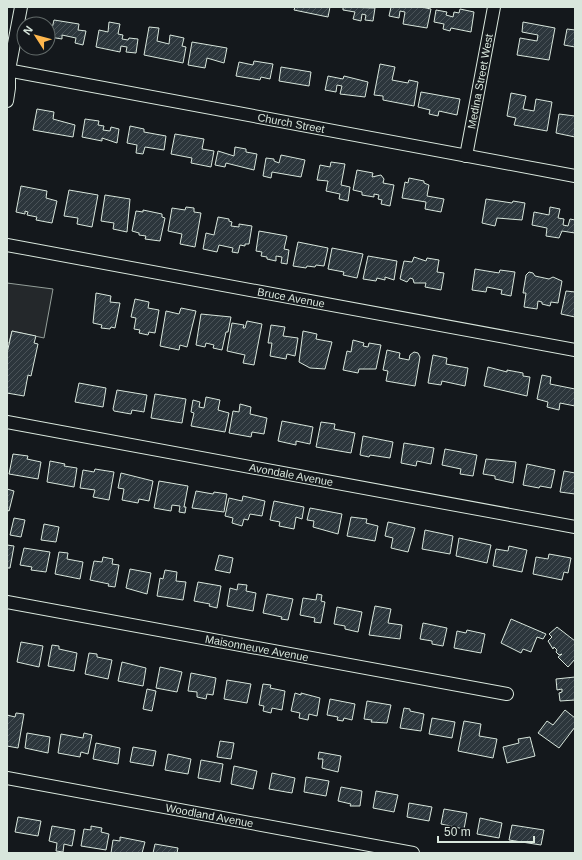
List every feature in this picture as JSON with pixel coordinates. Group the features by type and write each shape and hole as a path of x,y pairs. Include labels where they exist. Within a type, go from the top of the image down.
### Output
{"street":[{"path":"7,101 10,88 8,70 21,7"},
{"name":"Medina Street West","path":"466,156 494,7"},
{"name":"Church Street","path":"8,70 575,176"},
{"name":"Bruce Avenue","path":"7,245 575,350"},
{"name":"Avondale Avenue","path":"7,422 575,527"},
{"name":"Maisonneuve Avenue","path":"7,602 508,694"},
{"name":"Woodland Avenue","path":"7,778 413,853"}],"shaded area":[{"path":"7,283 53,289 44,338 12,331 9,343 7,343"}],"building":[{"path":"295,7 330,7 328,17 294,10"},
{"path":"343,7 375,8 373,21 365,20 366,15 362,14 361,21 353,19 355,12 343,10"},
{"path":"391,7 421,7 431,9 427,28 403,24 405,12 400,11 399,18 389,16"},
{"path":"460,9 474,12 471,32 451,28 450,31 443,29 444,24 434,22 436,10 447,12 446,15 453,17 454,12 459,13"},
{"path":"56,20 79,24 78,30 86,31 83,45 75,43 76,38 62,35 62,39 56,38"},
{"path":"109,22 120,24 118,34 123,35 122,39 138,39 136,53 126,52 127,47 121,46 120,52 96,47 99,30 108,32"},
{"path":"523,22 555,28 549,60 517,55 520,38 537,41 538,35 522,32"},
{"path":"149,27 159,28 157,41 169,44 170,35 184,38 182,46 186,47 183,63 144,55"},
{"path":"567,29 575,30 575,47 564,45"},
{"path":"192,42 227,48 224,63 207,58 205,68 188,65"},
{"path":"254,61 273,64 270,79 261,77 260,80 236,76 239,62 253,65"},
{"path":"380,64 395,67 392,80 408,83 409,80 418,82 414,106 383,100 383,96 374,95"},
{"path":"281,67 311,72 309,86 279,81"},
{"path":"328,76 343,79 344,76 368,82 365,97 340,94 342,86 337,85 336,92 325,90"},
{"path":"421,92 460,99 457,115 439,111 438,116 429,114 430,110 418,107"},
{"path":"511,93 526,96 523,109 534,111 536,99 552,102 547,131 514,125 516,118 507,116"},
{"path":"37,109 54,112 53,119 75,125 73,137 33,130"},
{"path":"559,114 575,116 575,137 556,133"},
{"path":"85,119 99,121 98,125 104,126 103,130 110,131 111,127 119,129 117,143 102,138 102,141 82,137"},
{"path":"130,126 144,129 144,132 166,136 164,150 145,147 143,154 136,153 137,145 127,143"},
{"path":"175,134 204,139 202,149 214,151 211,167 191,163 192,158 171,154"},
{"path":"235,147 246,149 246,152 257,154 254,170 226,163 225,167 215,165 218,151 234,156"},
{"path":"281,155 305,160 301,177 272,172 271,178 263,176 266,158 274,159 274,161 279,163"},
{"path":"331,162 345,164 341,185 350,187 348,201 339,199 340,194 326,191 328,181 317,180 320,165 330,167"},
{"path":"357,170 373,173 372,177 381,175 384,179 383,183 394,185 390,206 381,204 382,200 378,199 379,195 374,194 374,197 362,195 362,192 353,190"},
{"path":"409,178 424,181 424,183 429,185 427,196 444,199 441,212 425,209 426,202 402,198 405,182 408,183"},
{"path":"21,186 47,191 46,198 57,201 52,223 36,220 37,217 27,215 28,212 25,211 25,214 16,212"},
{"path":"69,190 98,195 92,227 77,224 78,218 64,216"},
{"path":"105,195 130,199 127,232 113,229 114,223 101,221"},
{"path":"486,199 512,203 513,201 525,203 522,220 497,218 495,226 482,223"},
{"path":"186,207 194,208 194,212 201,213 195,247 180,244 182,234 168,231 172,208 185,210"},
{"path":"550,207 560,209 558,218 564,219 563,225 568,226 570,219 575,220 575,233 562,231 559,238 546,236 547,228 532,225 534,212 549,215"},
{"path":"143,210 162,214 162,217 165,218 160,241 145,239 146,236 139,235 139,233 132,231 136,211 143,212"},
{"path":"218,217 229,219 229,221 232,222 231,226 239,227 239,224 252,226 249,244 245,244 245,246 240,245 238,253 232,252 233,248 219,245 217,252 203,249 206,233 214,235"},
{"path":"259,231 287,236 284,249 289,250 287,264 281,263 282,257 276,256 276,261 267,259 267,257 261,256 262,252 256,251"},
{"path":"298,242 328,248 324,266 307,266 306,268 293,266"},
{"path":"332,248 363,254 357,278 343,275 344,272 328,269"},
{"path":"368,256 397,261 394,280 385,277 385,280 377,278 376,281 363,279"},
{"path":"414,257 426,261 427,258 439,260 437,272 444,273 441,290 425,287 426,283 414,283 413,279 410,278 407,282 400,279 404,261 412,262"},
{"path":"475,269 499,273 500,270 515,272 511,296 501,294 502,290 487,287 486,292 472,290"},
{"path":"529,272 533,273 535,276 549,279 553,277 562,281 558,303 551,302 550,306 542,304 542,302 538,301 537,309 524,307 526,293 523,293 526,275"},
{"path":"566,291 575,292 575,317 561,314"},
{"path":"96,293 111,296 110,302 120,303 115,328 101,328 102,325 93,323"},
{"path":"135,299 149,302 148,308 159,310 155,333 149,332 148,335 139,333 140,330 134,329 136,318 131,317"},
{"path":"181,308 196,311 187,347 180,345 179,350 160,346 166,311 179,314"},
{"path":"201,314 231,317 222,350 213,348 214,345 206,343 205,347 196,345"},
{"path":"247,321 262,324 254,365 243,363 245,355 227,351 232,323 244,325 243,328 245,328"},
{"path":"271,325 285,327 283,336 298,338 295,356 287,354 286,359 270,356 272,343 268,343"},
{"path":"12,331 36,336 34,343 38,344 31,376 28,375 24,396 7,393 7,353"},
{"path":"303,331 317,334 316,339 332,342 325,369 310,368 299,362"},
{"path":"353,340 364,343 363,346 368,347 369,343 381,345 376,369 359,369 358,373 343,370 347,351 351,352"},
{"path":"387,350 400,353 399,358 409,360 410,355 414,352 418,353 420,357 415,386 386,381 388,371 383,370"},
{"path":"433,355 447,358 446,364 468,368 465,386 442,381 441,385 428,383"},
{"path":"488,367 507,372 507,370 523,373 523,376 530,377 527,396 484,386"},
{"path":"542,375 551,377 550,384 575,389 575,406 560,403 559,410 547,407 548,402 537,399"},
{"path":"79,383 106,388 103,407 75,402"},
{"path":"117,390 147,395 144,412 132,410 131,414 114,411 113,409"},
{"path":"155,394 186,399 182,423 151,418"},
{"path":"206,397 220,400 218,410 229,413 225,432 191,426 194,413 191,412 193,400 200,402 199,407 204,408"},
{"path":"240,404 251,407 250,414 267,418 264,434 252,432 251,437 229,433 233,411 239,412"},
{"path":"282,421 313,427 310,444 296,441 296,445 278,441"},
{"path":"321,422 335,424 334,429 355,433 351,453 316,447"},
{"path":"363,436 393,442 390,458 360,455"},
{"path":"404,443 434,448 431,464 417,461 416,466 401,463"},
{"path":"445,449 477,455 473,476 460,474 461,469 442,465"},
{"path":"13,454 28,456 27,459 41,462 38,479 9,474"},
{"path":"486,459 516,462 513,483 495,479 495,476 483,474"},
{"path":"50,461 65,464 64,466 77,468 74,487 47,482"},
{"path":"527,464 555,470 551,488 540,486 539,488 523,485"},
{"path":"95,469 114,472 109,500 93,497 95,490 80,488 83,470 94,472"},
{"path":"564,471 575,473 575,494 560,492"},
{"path":"121,473 153,481 149,501 139,499 138,503 122,500 124,489 118,488"},
{"path":"159,481 188,486 184,507 186,507 185,513 179,512 180,506 172,505 171,511 154,508"},
{"path":"7,489 14,491 9,511 7,510"},
{"path":"196,491 213,494 214,492 227,494 224,512 192,508"},
{"path":"243,496 265,501 262,516 250,514 248,520 244,519 242,526 232,523 233,518 225,516 229,498 242,501"},
{"path":"274,501 304,507 302,519 296,517 294,529 279,526 280,522 270,520"},
{"path":"310,508 342,514 338,534 313,527 314,521 307,520"},
{"path":"351,517 367,519 366,523 378,526 375,541 347,536"},
{"path":"14,518 25,520 21,537 10,535"},
{"path":"388,522 415,528 408,552 391,548 393,538 385,536"},
{"path":"44,524 59,527 56,542 41,540"},
{"path":"425,530 453,536 450,554 422,549"},
{"path":"459,538 491,545 487,563 456,556"},
{"path":"7,545 14,546 10,568 7,568"},
{"path":"509,546 527,550 522,572 493,566 496,549 508,551"},
{"path":"24,548 50,552 46,572 31,570 32,567 20,565"},
{"path":"59,552 68,553 67,559 83,562 80,579 55,574"},
{"path":"549,554 571,558 568,573 564,572 562,580 533,574 536,557 548,559"},
{"path":"219,555 233,558 230,573 215,570"},
{"path":"103,557 113,559 112,564 119,565 115,587 108,586 109,584 90,580 94,561 102,562"},
{"path":"130,569 151,573 147,594 126,588"},
{"path":"165,570 177,572 176,581 186,582 183,600 157,596 160,578 163,579"},
{"path":"198,582 221,586 217,608 209,606 210,604 194,601"},
{"path":"238,584 247,585 246,591 256,593 253,611 227,606 230,588 237,590"},
{"path":"267,594 293,599 288,620 281,619 282,617 263,613"},
{"path":"317,594 322,595 321,601 325,602 321,623 314,622 315,618 300,615 303,598 316,600"},
{"path":"375,606 391,609 388,623 402,625 400,639 369,635"},
{"path":"337,607 362,612 358,632 345,629 345,626 334,624"},
{"path":"511,619 546,634 543,639 537,637 531,652 523,649 521,653 501,643"},
{"path":"423,623 447,628 443,646 432,644 432,641 420,639"},
{"path":"557,627 575,641 575,659 568,667 558,657 562,654 559,655 556,652 557,650 554,647 553,649 548,641 552,637 549,634"},
{"path":"467,630 485,634 481,653 454,648 457,631 466,633"},
{"path":"21,642 43,646 39,667 17,662"},
{"path":"52,645 59,646 59,649 77,653 74,671 48,666"},
{"path":"89,653 97,654 97,657 112,660 108,679 85,674"},
{"path":"122,662 146,668 143,686 118,681"},
{"path":"160,667 182,672 177,692 156,688"},
{"path":"191,673 216,678 213,695 207,694 206,699 197,697 197,692 188,691"},
{"path":"575,677 575,700 560,701 559,693 562,692 562,689 557,690 556,679"},
{"path":"227,680 251,684 247,703 224,699"},
{"path":"263,684 271,685 270,688 285,691 282,710 272,708 271,713 263,711 264,706 259,705"},
{"path":"147,689 156,691 152,711 143,709"},
{"path":"295,693 320,698 317,716 309,714 308,720 299,718 300,713 291,711"},
{"path":"330,699 355,704 352,720 344,718 343,721 337,720 338,717 327,715"},
{"path":"367,701 391,705 387,723 371,722 372,720 364,719"},
{"path":"404,708 424,714 421,731 400,728"},
{"path":"565,710 575,718 575,727 559,748 538,733 547,721 553,725"},
{"path":"16,713 24,714 18,748 7,746 7,715 15,717"},
{"path":"432,718 455,722 452,738 429,734"},
{"path":"464,721 481,724 479,736 497,739 493,758 458,751"},
{"path":"27,733 50,737 48,753 25,748"},
{"path":"84,733 92,735 88,754 81,752 80,757 58,753 61,734 83,738"},
{"path":"530,737 535,756 507,763 503,747 519,743 518,739"},
{"path":"220,741 234,743 231,759 217,757"},
{"path":"96,743 120,748 118,764 93,759"},
{"path":"133,747 156,751 153,766 130,762"},
{"path":"319,752 341,756 338,772 322,768 323,759 318,759"},
{"path":"168,754 191,759 188,774 165,770"},
{"path":"201,760 223,764 220,782 198,778"},
{"path":"234,766 257,771 253,789 231,784"},
{"path":"272,773 295,778 292,793 269,789"},
{"path":"306,777 329,781 326,796 304,792"},
{"path":"341,787 362,791 360,806 350,806 351,804 338,801"},
{"path":"376,791 398,795 394,812 373,808"},
{"path":"409,803 432,807 429,821 407,817"},
{"path":"444,809 467,813 464,829 441,824"},
{"path":"18,817 41,821 38,836 15,832"},
{"path":"480,818 502,823 499,838 477,834"},
{"path":"512,825 544,830 541,845 509,840"},
{"path":"52,826 75,830 72,846 64,844 63,852 56,851 57,843 49,841"},
{"path":"91,826 102,828 101,832 109,834 106,850 81,846 84,829 91,830"},
{"path":"120,837 145,842 142,853 111,853 113,840 120,841"},
{"path":"155,844 178,848 177,853 153,853"}]}
